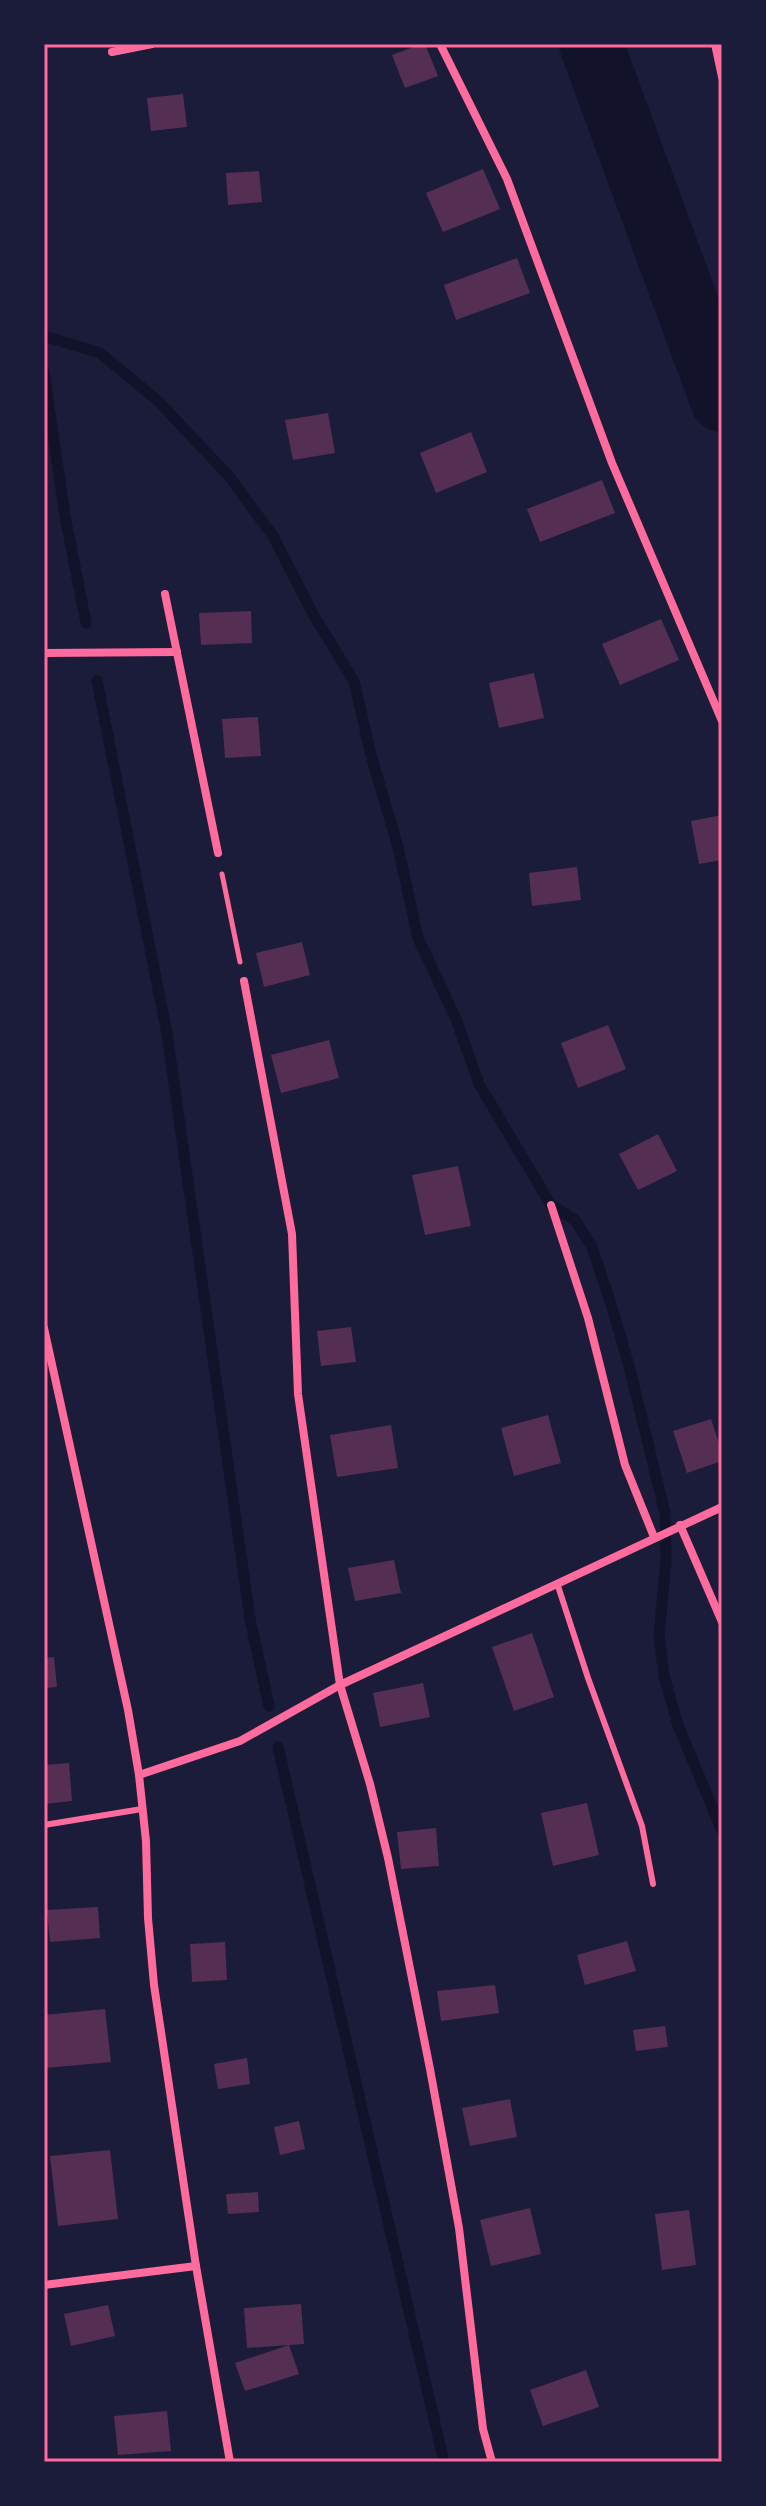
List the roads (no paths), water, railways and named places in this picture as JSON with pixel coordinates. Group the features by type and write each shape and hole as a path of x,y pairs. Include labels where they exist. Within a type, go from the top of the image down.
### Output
{"street":[{"path":"112,52 152,44"},
{"path":"440,44 507,179 612,463 722,721"},
{"path":"715,44 722,77"},
{"path":"165,594 218,853"},
{"path":"44,653 177,652"},
{"path":"244,981 292,1234 298,1394 340,1685 370,1784 388,1858 430,2069 459,2228 483,2429 492,2462"},
{"path":"551,1205 588,1318 625,1465 654,1537"},
{"path":"44,1328 128,1710 139,1775 154,1985 196,2266 230,2462"},
{"path":"139,1775 240,1741 340,1685 722,1507"},
{"path":"680,1525 722,1622"},
{"path":"44,2285 196,2266"}],"lane":[{"path":"557,1583 642,1826 653,1884"},
{"path":"44,1825 142,1809"}],"waterway":[{"path":"591,44 722,400"},
{"path":"44,336 100,353 157,400 228,475 273,536 313,614 354,681 371,755 398,847 418,938 456,1019 479,1084 551,1205 575,1220 592,1247 610,1301 665,1513 666,1561 659,1635 664,1676 678,1725 722,1831"},
{"path":"44,372 65,516 86,623"},
{"path":"97,681 167,1034 250,1619 269,1706"},
{"path":"278,1747 444,2462"}]}
